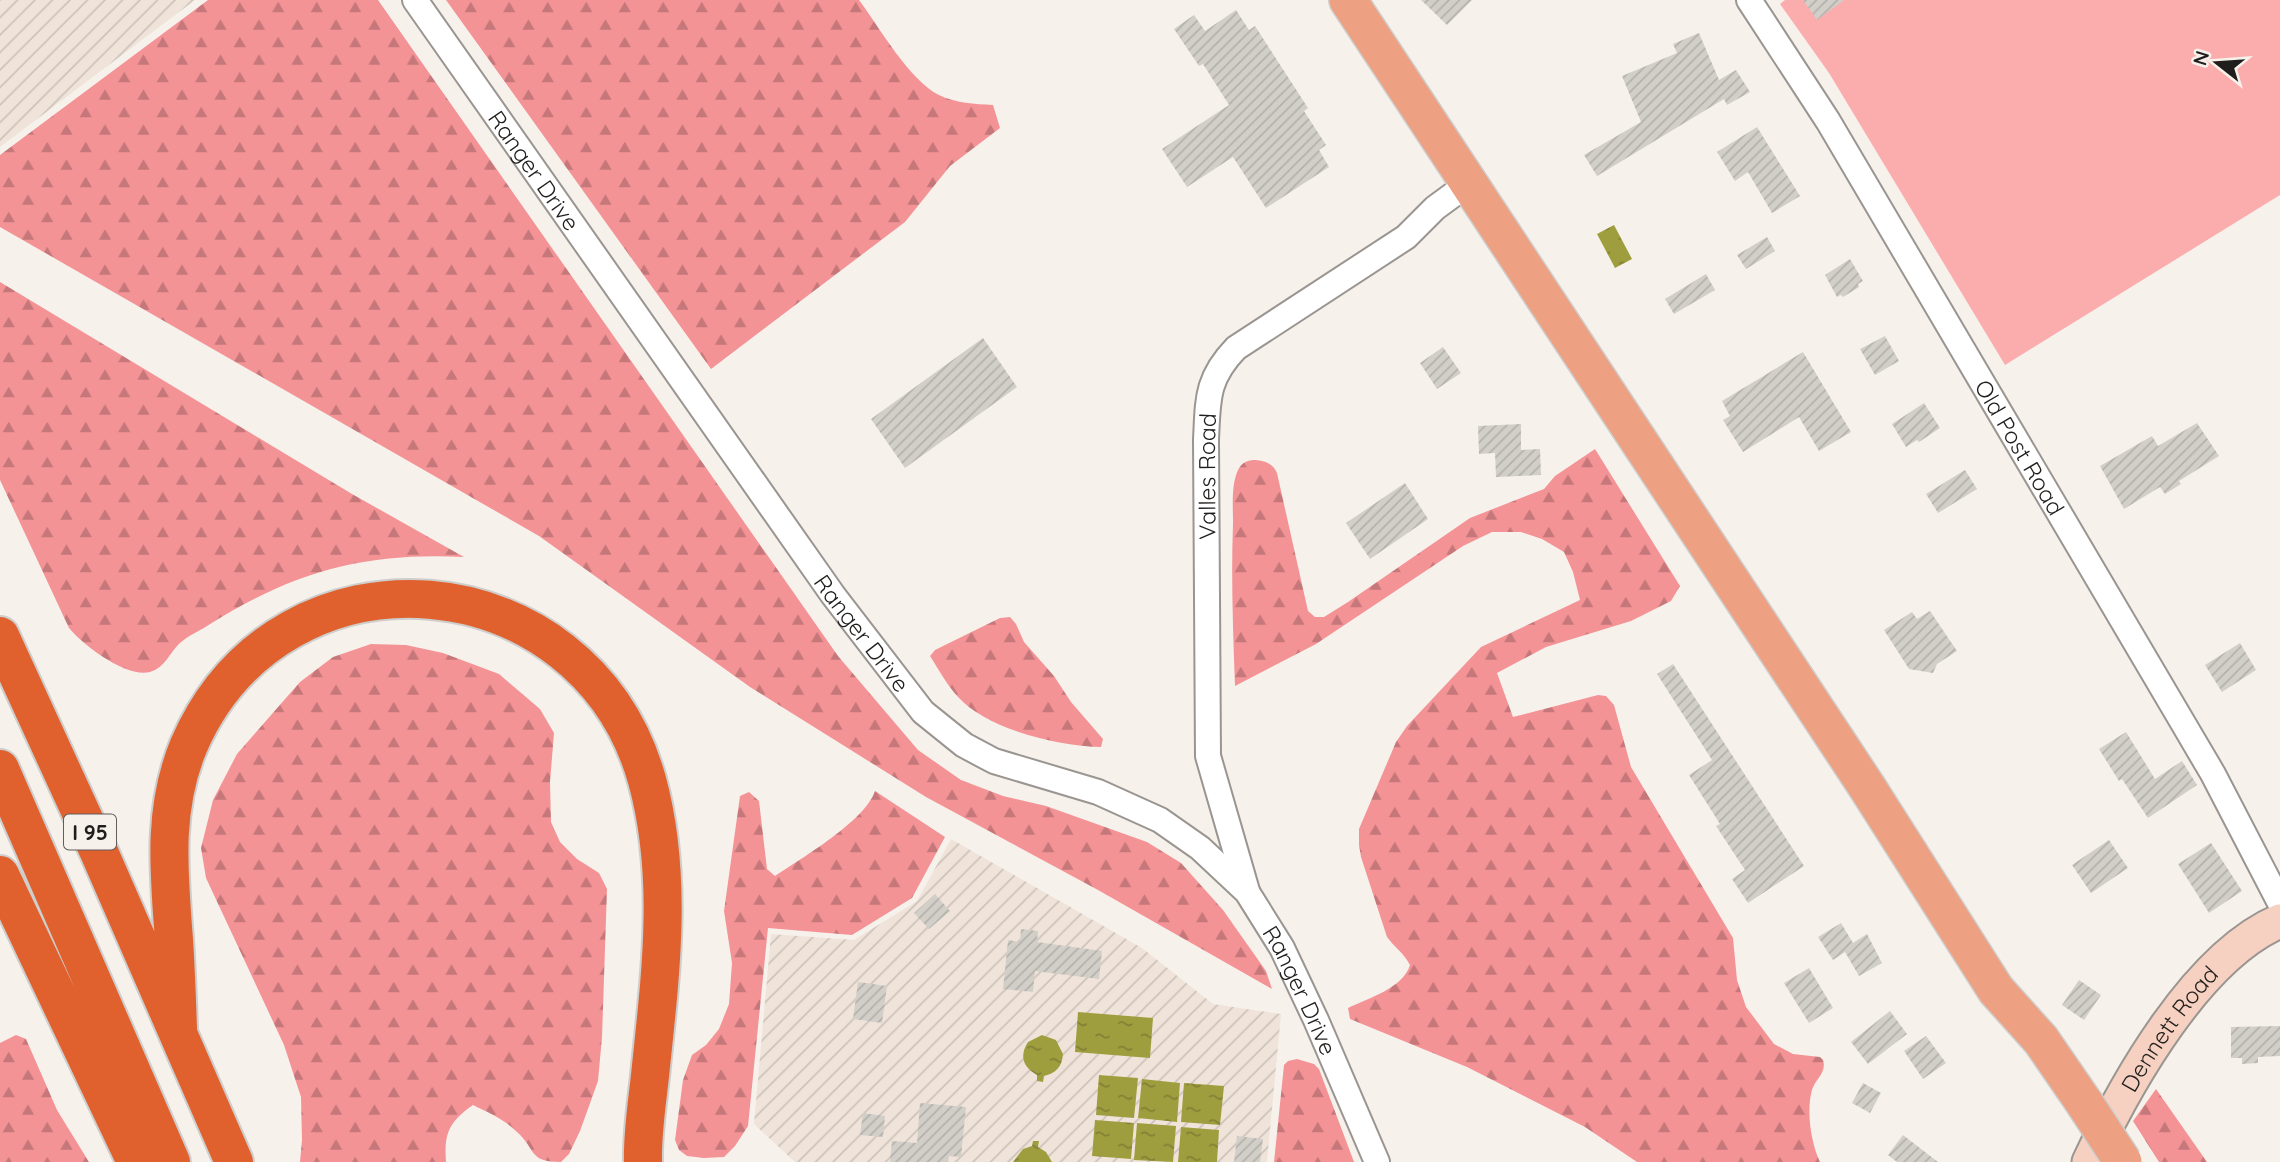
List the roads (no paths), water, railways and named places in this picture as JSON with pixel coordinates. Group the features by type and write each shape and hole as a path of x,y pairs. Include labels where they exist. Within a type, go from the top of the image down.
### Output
{"highway":[{"path":"178,1030 167,853 169,819 176,782 189,745 205,714 242,667 270,644 300,625 366,602 400,598 437,599 471,606 532,629 584,670 605,694 622,720 647,780 663,862 663,954 641,1160"},
{"name":"I 95","path":"0,636 178,1030 234,1162"},
{"name":"I 95","path":"0,769 171,1162"},
{"path":"0,876 136,1162"}],"main road":[{"path":"1348,0 1875,799 1996,990 2013,1040 2077,1115 2123,1162"},
{"name":"Dennett Road","path":"2091,1162 2152,1044 2211,972 2244,944 2280,921"},
{"path":"2077,1115 2091,1162"}],"street":[{"name":"Ranger Drive","path":"415,0 834,595 923,712 964,745 993,761 1098,792 1160,820 1200,848 1247,892 1282,948 1377,1162"},
{"name":"Old Post Road","path":"1749,0 1828,121 2183,723 2218,783 2280,903"},
{"name":"Valles Road","path":"1247,892 1208,756 1206,440 1212,379 1236,348 1406,237 1435,208 1469,183"}],"water":[{"path":"1614,225 1632,259 1615,268 1597,234"},
{"path":"1078,1012 1153,1018 1150,1058 1075,1052"},
{"path":"1042,1035 1056,1040 1063,1054 1060,1066 1044,1076 1043,1082 1037,1081 1037,1075 1028,1068 1023,1056 1028,1042"},
{"path":"1099,1075 1138,1078 1134,1118 1096,1115"},
{"path":"1142,1079 1180,1083 1177,1122 1138,1118"},
{"path":"1184,1083 1224,1086 1220,1125 1181,1122"},
{"path":"1095,1120 1134,1123 1131,1159 1092,1156"},
{"path":"1137,1123 1176,1126 1173,1162 1134,1160"},
{"path":"1181,1127 1219,1130 1217,1162 1178,1162"},
{"path":"1033,1141 1039,1141 1038,1147 1046,1152 1052,1162 1013,1162 1023,1149 1032,1146"}]}
